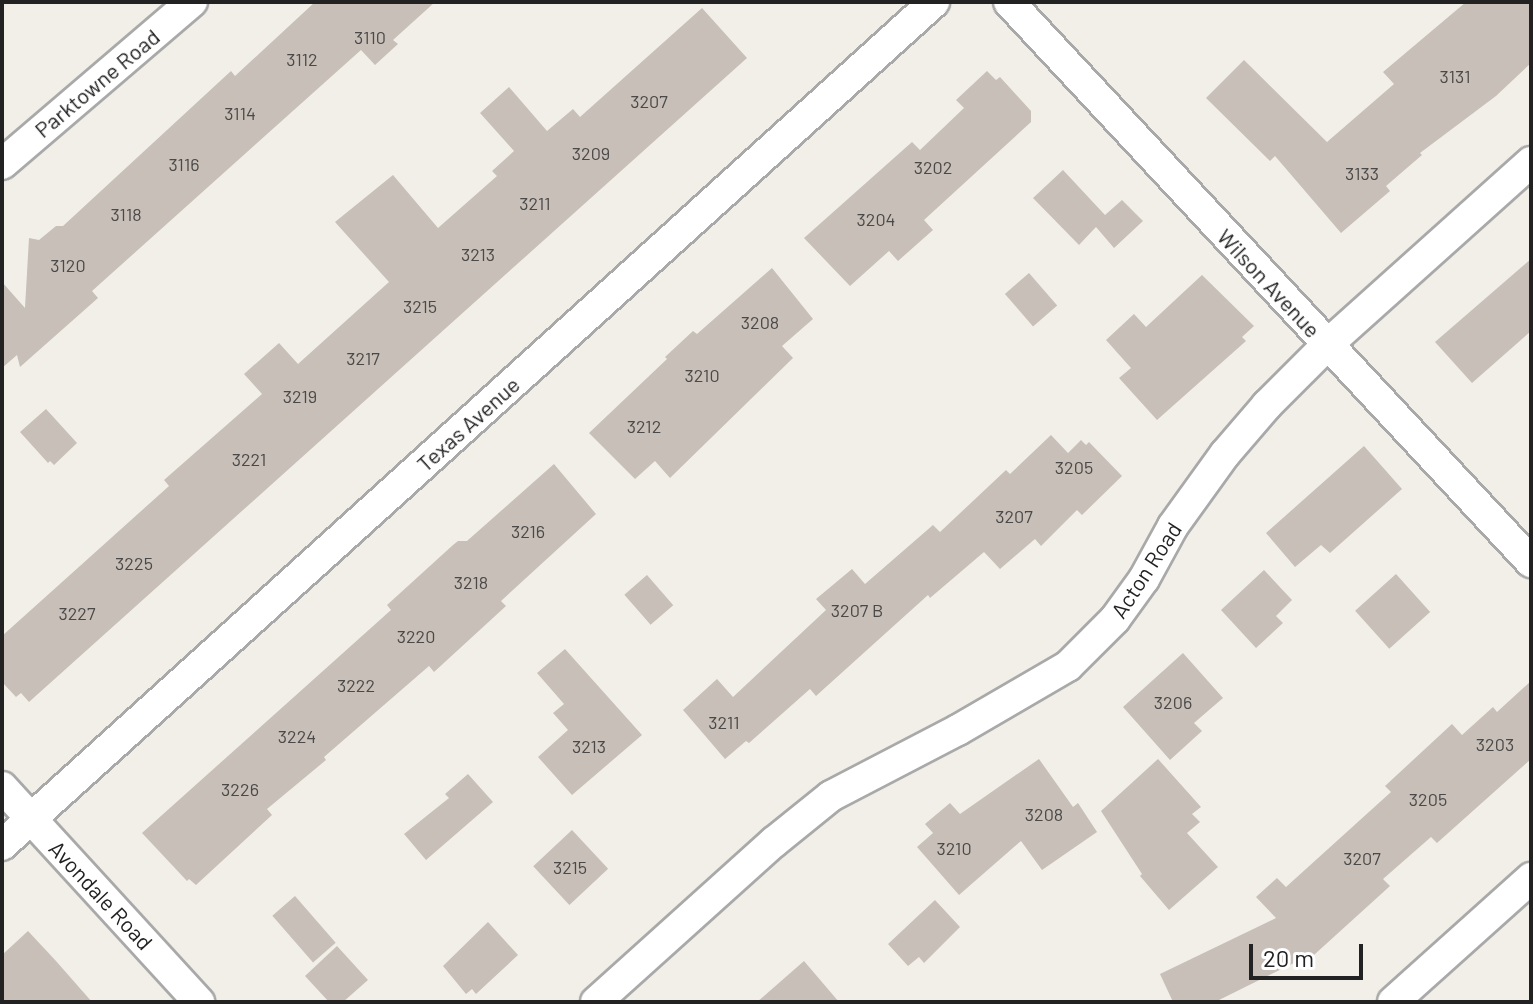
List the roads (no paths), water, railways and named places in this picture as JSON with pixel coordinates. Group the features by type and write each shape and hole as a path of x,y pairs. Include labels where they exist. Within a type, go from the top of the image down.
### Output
{"street":[{"name":"Parktowne Road","path":"2,164 192,2"},
{"name":"Texas Avenue","path":"2,845 934,2"},
{"name":"Wilson Avenue","path":"1009,2 1531,562"},
{"name":"Acton Road","path":"596,1002 774,842 831,796 958,730 1068,666 1115,619 1144,579 1173,526 1225,454 1267,405 1327,345 1531,162"},
{"name":"Avondale Road","path":"2,787 199,1002"},
{"path":"1393,1002 1531,878"}]}
